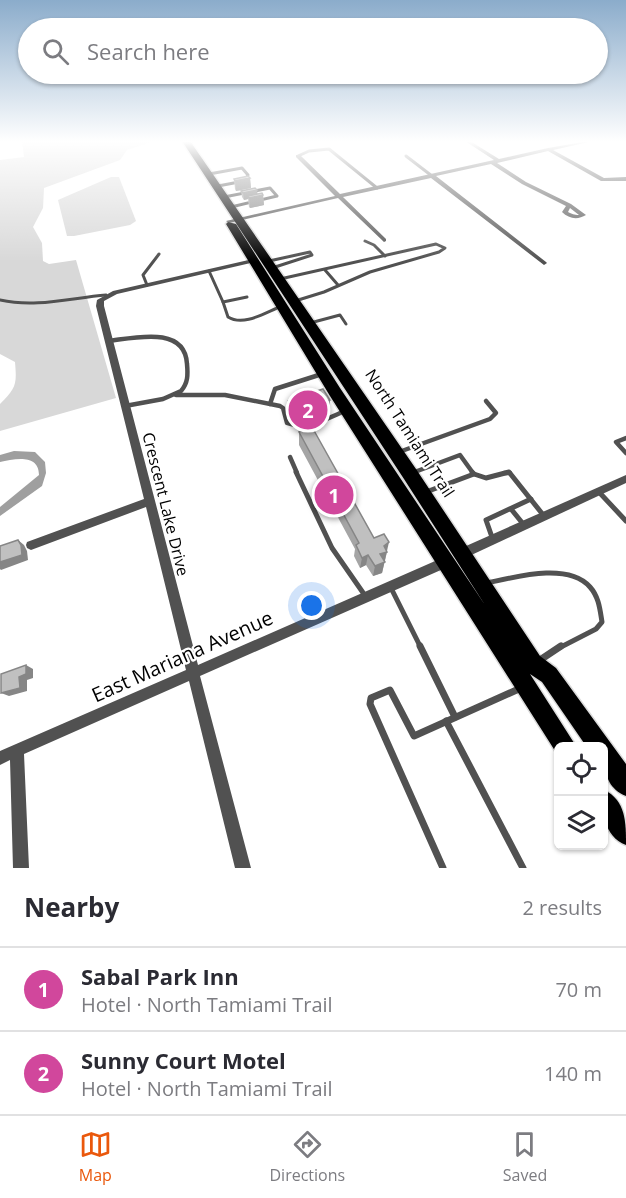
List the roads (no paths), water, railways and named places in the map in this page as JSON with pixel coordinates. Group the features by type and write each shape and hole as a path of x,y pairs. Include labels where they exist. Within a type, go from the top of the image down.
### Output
{"main road":[{"name":"North Tamiami Trail","path":"209,182 234,220 274,270 289,303 296,327 325,373 330,393 348,410 416,515 453,558 481,584 533,663 549,675 596,742"},
{"name":"North Tamiami Trail","path":"214,182 224,196 253,261 289,303 310,323 423,493 453,558 524,686 562,742"},
{"path":"296,327 303,330 313,342 325,346"},
{"path":"313,354 324,359 334,371 345,376"},
{"path":"453,558 462,574 492,611 505,621"},
{"path":"608,758 624,779"},
{"path":"608,809 626,833"}],"street":[{"path":"325,182 384,240"},
{"path":"234,220 407,182"},
{"path":"439,182 544,263"},
{"path":"522,182 569,205"},
{"path":"106,296 253,261"},
{"name":"Crescent Lake Drive","path":"106,296 101,300 100,306 108,341 243,868"},
{"name":"East Mariana Avenue","path":"0,758 494,540 626,479"},
{"path":"31,545 150,501"},
{"path":"17,751 21,868"}],"lane":[{"path":"224,196 242,182"},
{"path":"369,182 377,188"},
{"path":"270,188 278,196 224,196 270,188"},
{"path":"365,241 374,245 385,256"},
{"path":"209,271 223,302 224,312 231,320 237,322 324,292 370,272 439,252 445,248 436,244 325,270 274,270"},
{"path":"412,251 419,258"},
{"path":"309,252 312,255 274,270 309,252"},
{"path":"147,285 143,275 159,254"},
{"path":"360,261 370,272"},
{"path":"325,270 338,285"},
{"path":"0,300 28,306 106,296"},
{"path":"223,302 247,297"},
{"path":"334,308 346,324"},
{"path":"310,323 340,315"},
{"path":"108,341 157,337 180,342 186,349 189,365 187,382 183,390 176,395"},
{"path":"270,404 275,389 325,373"},
{"path":"125,406 176,395 225,395 283,408 294,405"},
{"path":"396,453 490,419 496,413 486,401"},
{"path":"283,408 287,423 296,427 312,425 348,410"},
{"path":"626,438 616,442 626,453"},
{"path":"410,474 460,455 474,474 486,478 509,472 544,516"},
{"path":"290,457 309,502 342,567 366,597"},
{"path":"423,493 474,474"},
{"path":"598,491 626,521"},
{"path":"494,540 486,520 531,499"},
{"path":"511,509 524,525"},
{"path":"481,584 555,572 577,578 594,592 599,602 602,622 596,629 533,663"},
{"path":"390,586 455,717"},
{"path":"443,868 370,704 371,698 390,690 414,736 524,686"},
{"path":"446,721 523,868"}],"place":[{"name":"Sunny Court Motel","path":"308,410"},
{"name":"Sabal Park Inn","path":"334,495"}]}
